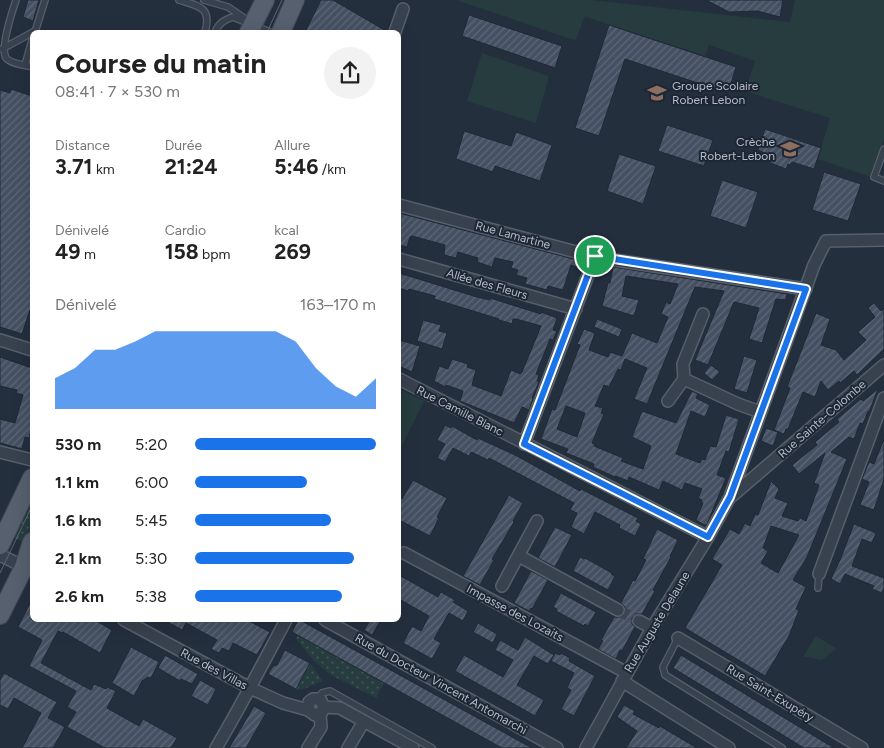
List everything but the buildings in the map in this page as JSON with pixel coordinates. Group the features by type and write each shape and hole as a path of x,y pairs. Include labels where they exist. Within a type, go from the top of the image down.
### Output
{"main road":[{"path":"251,28 265,0"},
{"path":"282,30 295,0"},
{"path":"0,544 30,482"},
{"path":"0,615 28,569 30,556"}],"street":[{"path":"397,30 403,9"},
{"name":"Rue Lamartine","path":"401,206 595,256 806,289"},
{"name":"Rue Auguste Delaune","path":"586,748 652,628 708,537 730,497 814,265 826,241 884,240"},
{"path":"524,444 595,256"},
{"name":"Allée des Fleurs","path":"401,260 576,309"},
{"path":"668,401 684,379 683,364 703,314"},
{"path":"0,340 30,349"},
{"name":"Rue Sainte-Colombe","path":"759,472 884,365"},
{"path":"684,379 760,412"},
{"name":"Rue Camille Blanc","path":"401,380 708,537"},
{"path":"819,574 884,398"},
{"path":"0,452 30,460"},
{"name":"Rue Auguste Delaune","path":"730,497 759,472"},
{"path":"502,586 537,521"},
{"name":"Impasse des Lozaits","path":"404,553 625,677 729,748"},
{"path":"0,555 28,569"},
{"path":"519,556 618,610"},
{"path":"639,621 652,628"},
{"name":"Rue des Villas","path":"128,622 250,688 283,703 308,710 308,702 313,699 321,706"},
{"path":"216,748 246,697 285,622"},
{"name":"Rue du Docteur Vincent Antomarchi","path":"329,622 557,748"},
{"name":"Rue Saint-Exupéry","path":"678,638 862,748"},
{"path":"308,748 321,727 321,706 340,708 413,748"},
{"path":"348,748 364,721"}],"lane":[{"path":"16,0 2,41 2,49 8,60 30,66"},
{"path":"36,30 45,0"},
{"path":"178,0 199,6 204,10 207,21 205,30"},
{"path":"204,0 228,7 251,28"},
{"path":"215,30 218,25 233,17 251,28"},
{"path":"2,49 30,35"},
{"path":"25,65 30,47"},
{"path":"884,149 874,177 884,181"},
{"path":"818,588 819,574"},
{"path":"678,638 662,667 664,675 782,748"},
{"path":"321,706 322,693 330,692 432,748"}],"green space":[{"path":"456,0 591,0 790,22 795,0 884,0 884,138 871,177 818,159 830,118 745,91 755,61 709,45 705,56 586,17 576,40 571,39"},
{"path":"482,53 549,76 536,123 467,101"},
{"path":"403,391 424,401 401,448 401,395"},
{"path":"30,500 30,533 26,544 12,537"},
{"path":"298,635 384,683 376,698 331,675 315,662 296,639"},
{"path":"816,636 837,649 821,660 803,657"},
{"path":"310,663 323,681 304,689 295,690"}],"tunnel":[{"path":"618,610 639,621"}],"tram line":[{"path":"268,30 282,0"},
{"path":"0,573 30,510"}],"place":[{"name":"Groupe Scolaire Robert Lebon","path":"657,93"},
{"name":"Crèche Robert-Lebon","path":"790,149"}],"route":[{"path":"595,256 806,289 730,497 708,537 524,444 595,256"}]}
